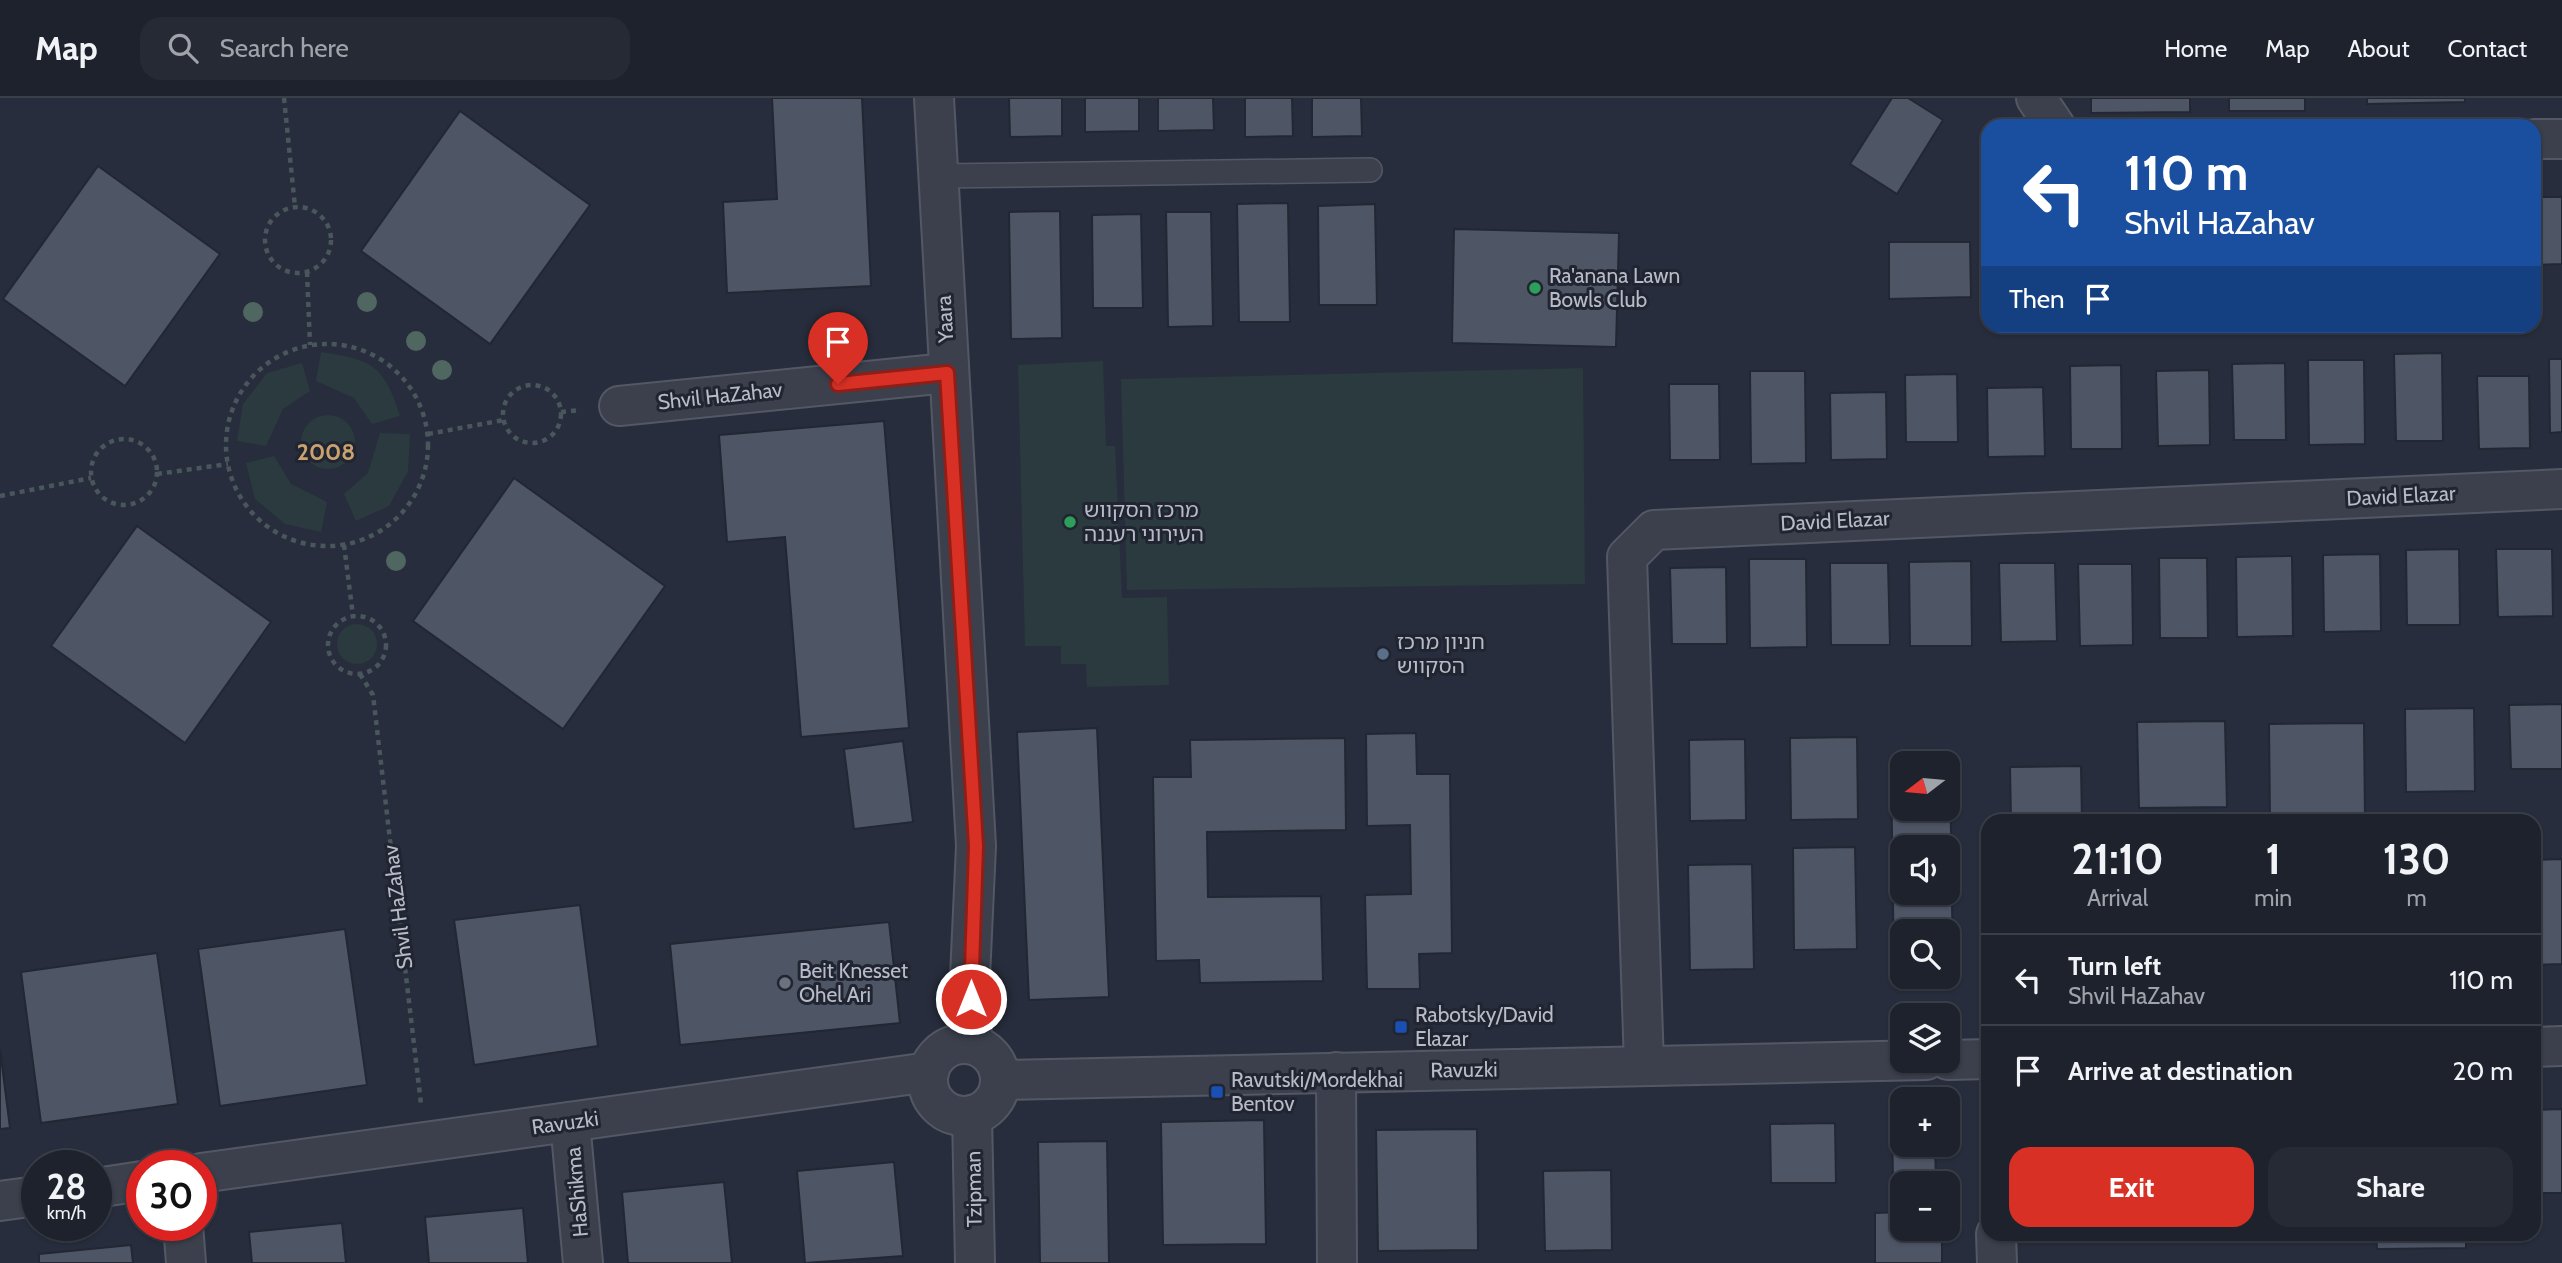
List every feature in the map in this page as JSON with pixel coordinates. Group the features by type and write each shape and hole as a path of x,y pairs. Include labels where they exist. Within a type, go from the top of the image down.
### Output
{"street":[{"name":"Yaara","path":"934,98 947,373 976,846 970,977 972,1044"},
{"path":"2036,98 2050,119"},
{"path":"2541,139 2562,139"},
{"name":"Shvil HaZahav","path":"619,406 947,373"},
{"name":"David Elazar","path":"1644,1065 1627,557 1654,530 2562,489"},
{"path":"961,1043 972,1044 987,1051 997,1064 1001,1080 993,1103 972,1115 958,1116 944,1111 934,1100 929,1087 929,1072 940,1053 961,1043"},
{"path":"2541,1047 2562,1046"},
{"path":"1960,1060 1981,1059"},
{"name":"Ravuzki","path":"1001,1080 1890,1061"},
{"name":"Ravuzki","path":"217,1171 929,1072"},
{"path":"1336,1073 1338,1263"},
{"name":"Tzipman","path":"972,1115 975,1263"},
{"name":"HaShikma","path":"570,1122 583,1263"},
{"path":"0,1201 21,1198"},
{"path":"184,1241 186,1263"},
{"path":"1996,1241 1997,1263"}],"lane":[{"path":"938,176 1370,170"}],"path":[{"path":"284,98 295,207"},
{"path":"295,207 315,211 323,218 330,232 328,254 317,268 307,272 290,272 280,267 270,258 266,247 265,236 275,217 295,207"},
{"path":"307,272 310,345"},
{"path":"337,344 364,350 388,363 414,395 428,433 426,464 416,493 398,518 373,536 344,545 313,545 283,536 258,519 239,494 228,464 227,432 236,401 254,374 280,355 310,345 337,344"},
{"path":"524,386 544,387 559,402 560,423 555,432 536,443 515,437 504,420 507,399 524,386"},
{"path":"428,433 504,420"},
{"path":"121,439 142,444 156,463 157,474 149,493 131,505 111,503 95,489 91,478 94,457 101,448 121,439"},
{"path":"157,474 228,464"},
{"path":"0,496 91,478"},
{"path":"344,545 353,616"},
{"path":"353,616 369,619 377,624 386,643 379,664 360,674 340,668 328,651 331,630 338,622 353,616"},
{"name":"Shvil HaZahav","path":"360,674 373,695 375,708 422,1099 421,1143"}],"shaded area":[{"path":"321,352 353,358 374,368 388,386 400,416 372,424 354,398 316,381"},
{"name":"מרכז הסקווש העירוני רעננה","path":"1103,361 1106,446 1115,446 1122,598 1167,597 1169,685 1087,687 1086,664 1061,664 1061,646 1025,646 1018,365"},
{"path":"302,363 310,391 283,409 266,446 237,441 243,404 267,373"},
{"path":"1583,368 1585,584 1127,590 1121,379"},
{"path":"328,415 347,423 355,442 347,461 328,469 309,461 301,442 309,423"},
{"path":"380,433 410,434 408,471 389,506 356,521 344,494 368,473"},
{"path":"274,456 291,484 327,502 321,532 285,524 255,499 246,463"},
{"path":"357,624 365,625 371,630 376,636 376,652 371,658 365,663 357,664 349,663 343,658 338,652 337,644 338,636 343,630 349,625"}],"building":[{"path":"772,98 862,98 871,286 727,293 723,202 777,199"},
{"path":"1009,98 1062,98 1062,136 1010,137"},
{"path":"1085,98 1139,98 1139,131 1085,132"},
{"path":"1158,98 1213,98 1214,130 1158,131"},
{"path":"1245,98 1292,98 1293,136 1245,137"},
{"path":"1312,98 1361,98 1362,136 1312,137"},
{"path":"1892,98 1908,98 1943,120 1897,194 1850,164"},
{"path":"2091,98 2190,98 2190,112 2091,113"},
{"path":"2229,98 2305,98 2305,111 2229,111"},
{"path":"2367,98 2465,98 2465,102 2367,104"},
{"path":"460,111 590,205 490,344 361,251"},
{"path":"98,166 220,254 125,386 3,299"},
{"path":"2541,197 2562,197 2562,264 2541,265"},
{"path":"1288,203 1290,322 1239,322 1237,204"},
{"path":"1375,204 1377,305 1319,305 1318,206"},
{"path":"1060,211 1062,338 1011,339 1009,212"},
{"path":"1166,212 1211,212 1213,326 1168,327"},
{"path":"1141,214 1143,308 1093,308 1092,215"},
{"name":"Ra'anana Lawn Bowls Club","path":"1454,229 1619,233 1616,347 1452,343"},
{"path":"1889,242 1970,242 1971,297 1889,299"},
{"path":"2442,353 2443,441 2396,441 2394,354"},
{"path":"2549,359 2562,359 2562,432 2550,433"},
{"path":"2308,360 2364,360 2365,444 2309,445"},
{"path":"2285,363 2286,440 2234,440 2232,364"},
{"path":"2121,365 2122,449 2071,449 2070,366"},
{"path":"2209,370 2210,445 2158,446 2156,371"},
{"path":"1750,371 1805,371 1806,463 1751,464"},
{"path":"1957,374 1958,442 1906,442 1905,375"},
{"path":"2477,376 2529,376 2530,448 2479,449"},
{"path":"1669,384 1719,384 1720,460 1670,460"},
{"path":"2043,387 2045,456 1988,457 1987,388"},
{"path":"1886,392 1887,459 1831,460 1830,393"},
{"path":"884,421 909,728 801,737 785,537 727,542 719,435"},
{"path":"514,478 665,586 563,729 413,621"},
{"path":"137,526 271,622 185,743 51,646"},
{"path":"2459,549 2460,625 2407,625 2406,550"},
{"path":"2496,549 2552,549 2553,616 2498,617"},
{"path":"2380,554 2381,631 2324,632 2323,555"},
{"path":"2292,556 2293,636 2237,637 2236,557"},
{"path":"2159,558 2207,558 2208,638 2160,638"},
{"path":"1749,559 1806,559 1807,647 1750,648"},
{"path":"1971,561 1972,646 1910,646 1909,562"},
{"path":"1830,563 1888,563 1890,645 1831,645"},
{"path":"1999,563 2055,563 2057,641 2001,642"},
{"path":"2078,564 2132,564 2133,645 2080,646"},
{"path":"1726,567 1727,644 1672,644 1670,568"},
{"path":"2562,704 2562,769 2511,769 2509,705"},
{"path":"2474,708 2475,791 2406,792 2405,709"},
{"path":"2225,721 2227,807 2139,808 2137,722"},
{"path":"2364,723 2365,814 2270,814 2269,724"},
{"path":"1097,728 1109,997 1029,1000 1017,732"},
{"path":"1416,733 1417,774 1450,774 1452,953 1419,954 1420,989 1367,989 1365,895 1411,894 1410,825 1367,826 1366,734"},
{"path":"1857,737 1858,819 1791,820 1790,738"},
{"path":"1345,738 1346,830 1207,832 1208,897 1321,896 1323,981 1200,983 1199,960 1156,961 1153,777 1191,777 1190,740"},
{"path":"1745,739 1746,820 1690,821 1689,740"},
{"path":"903,741 913,822 854,829 844,749"},
{"path":"2081,766 2082,814 2011,814 2010,767"},
{"path":"1892,821 1951,821 1951,835 1892,835"},
{"path":"1855,847 1857,949 1794,950 1793,848"},
{"path":"2562,859 2562,964 2541,965 2541,860"},
{"path":"1752,864 1754,969 1690,970 1688,865"},
{"path":"580,905 598,1046 474,1065 454,920"},
{"path":"1893,905 1952,905 1952,919 1893,919"},
{"name":"Beit Knesset Ohel Ari","path":"889,922 900,1023 680,1045 670,944"},
{"path":"345,929 367,1085 220,1106 198,949"},
{"path":"157,953 178,1104 41,1123 21,972"},
{"path":"0,1049 10,1128 0,1129"},
{"path":"2562,1109 2562,1193 2541,1193 2541,1110"},
{"path":"1264,1120 1266,1244 1163,1245 1161,1122"},
{"path":"1835,1123 1836,1183 1771,1183 1770,1124"},
{"path":"1477,1129 1478,1250 1378,1251 1376,1130"},
{"path":"1107,1141 1109,1263 1040,1263 1038,1142"},
{"path":"1893,1157 1935,1157 1936,1171 1893,1171"},
{"path":"894,1162 903,1256 805,1263 797,1171"},
{"path":"1611,1170 1612,1250 1545,1251 1543,1171"},
{"path":"724,1182 732,1263 628,1263 622,1192"},
{"path":"523,1208 528,1263 429,1263 425,1217"},
{"path":"1890,1212 1890,1241 1942,1241 1942,1263 1875,1263 1875,1213"},
{"path":"342,1223 346,1263 252,1263 249,1232"},
{"path":"2376,1241 2466,1241 2466,1248 2377,1249"},
{"path":"131,1245 133,1263 39,1263 39,1254"}],"place":[{"name":"Ra'anana Lawn Bowls Club","path":"1535,288"},
{"name":"מרכז הסקווש העירוני רעננה","path":"1070,522"},
{"name":"חניון מרכז הסקווש","path":"1383,654"},
{"name":"Beit Knesset Ohel Ari","path":"785,983"},
{"name":"Rabotsky/David Elazar","path":"1401,1027"},
{"name":"Ravutski/Mordekhai Bentov","path":"1217,1092"}],"district":[{"name":"2008","path":"326,452"}],"route":[{"path":"838,384 947,373 976,846 971,999"}]}
